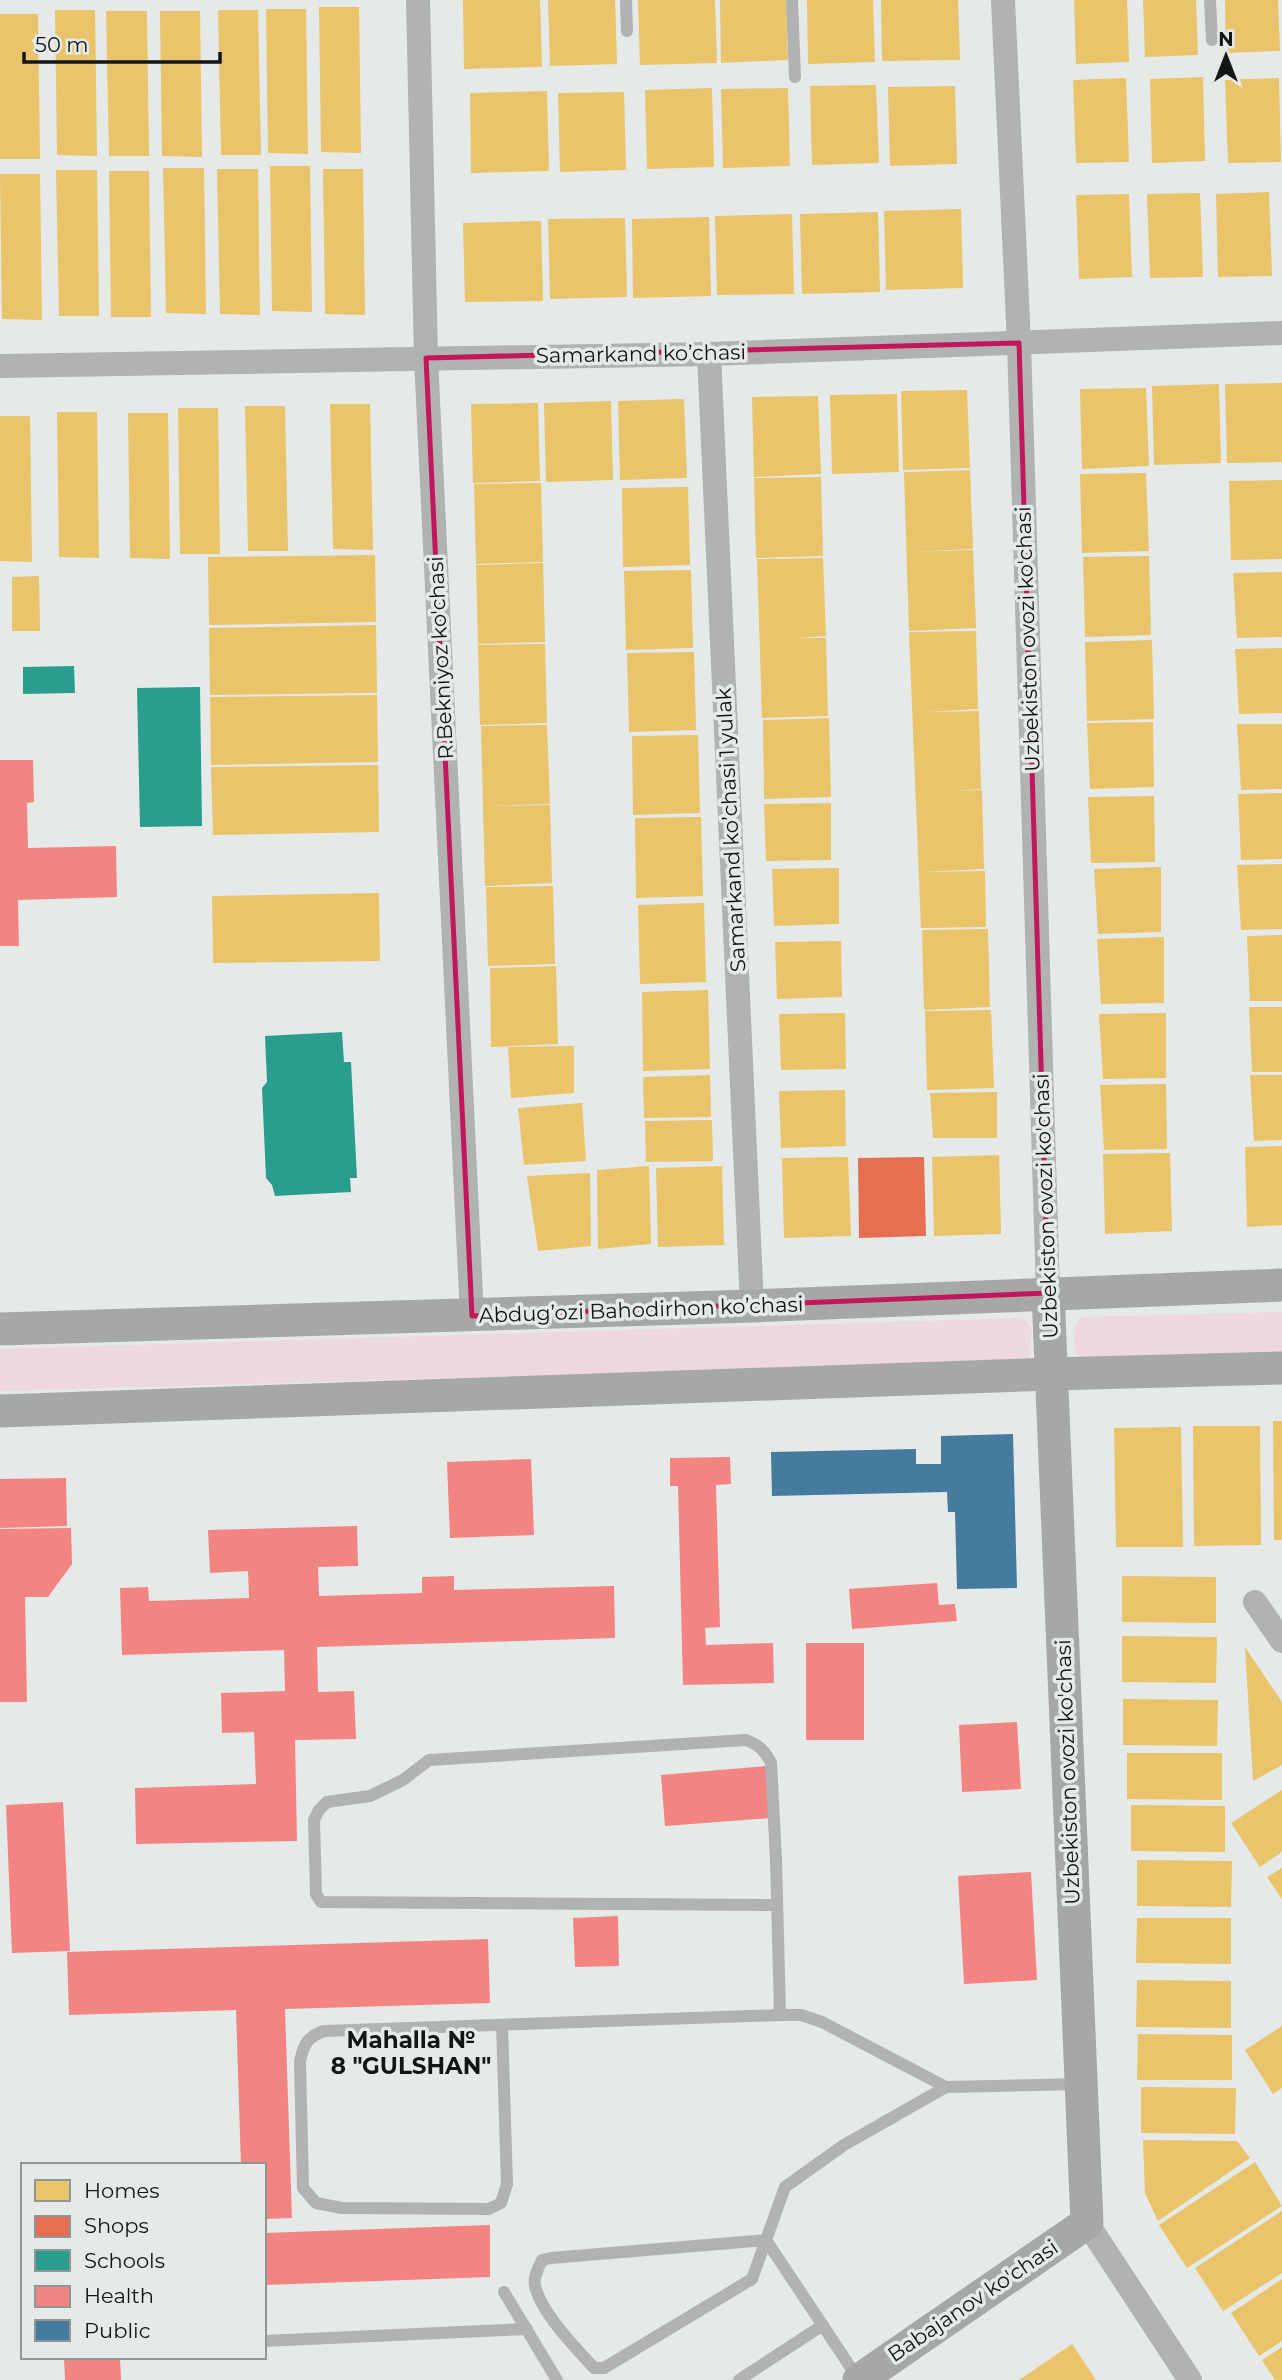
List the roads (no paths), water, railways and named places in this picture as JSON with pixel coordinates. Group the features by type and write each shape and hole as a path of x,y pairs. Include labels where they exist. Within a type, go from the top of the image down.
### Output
{"main road":[{"name":"Abdug’ozi Bahodirhon ko’chasi","path":"0,1329 472,1316 1282,1285"},
{"name":"Uzbekiston ovozi ko'chasi","path":"1048,1293 1087,2223"},
{"path":"0,1411 1282,1368"},
{"name":"Babajanov ko'chasi","path":"859,2380 890,2365 1087,2223"}],"street":[{"name":"R.Bekniyoz ko'chasi","path":"418,0 426,358 472,1316"},
{"name":"Uzbekiston ovozi ko'chasi","path":"1003,0 1019,343 1048,1293"},
{"name":"Samarkand ko’chasi","path":"0,366 709,354 1282,333"},
{"name":"Samarkand ko’chasi 1 yulak","path":"709,354 752,1306"},
{"path":"1255,1602 1282,1641"},
{"path":"1087,2223 1190,2380"}],"lane":[{"path":"626,0 627,31"},
{"path":"792,0 795,77"},
{"path":"1210,0 1212,40"},
{"path":"777,1905 321,1902 316,1894 314,1820 318,1810 327,1802 370,1796 403,1780 429,1760 746,1740 757,1744 771,1763 777,1905 780,2015"},
{"path":"502,2025 507,2184 501,2203 489,2209 342,2208 316,2203 303,2188 300,2061 304,2045 311,2035 324,2031 780,2015 801,2015 822,2022 946,2087"},
{"path":"766,2240 551,2258 542,2260 534,2284 544,2307 574,2346 594,2368 604,2368 752,2279 785,2188 845,2145 946,2087 1081,2084"},
{"path":"766,2240 859,2380"},
{"path":"504,2292 557,2380"},
{"path":"739,2380 822,2325"},
{"path":"266,2341 527,2329"}],"district":[{"name":"Mahalla № 8 \"GULSHAN\"","path":"411,2053"}]}
